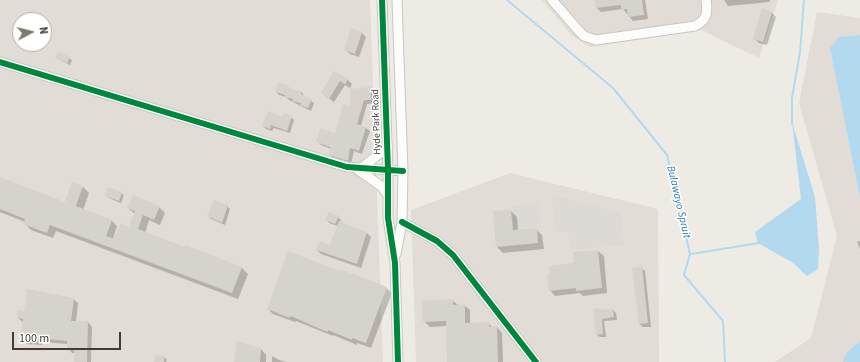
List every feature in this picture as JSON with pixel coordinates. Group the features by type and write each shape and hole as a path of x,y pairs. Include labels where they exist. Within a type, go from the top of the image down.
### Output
{"street":[{"name":"Hyde Park Road","path":"382,0 388,146 388,218 395,264 398,362"},
{"name":"Hyde Park Road","path":"395,264 402,222 403,171 396,0"},
{"path":"552,0 584,36 596,40 694,26 702,22 706,16 706,0"},
{"path":"0,62 347,167 358,169 403,171"},
{"path":"386,112 401,111"},
{"path":"358,169 388,146"},
{"path":"358,169 381,186 388,195"},
{"path":"402,222 437,241 453,255 536,362"}],"shaded area":[{"path":"0,0 370,0 383,362 0,362"},
{"path":"542,0 778,0 759,58 701,30 590,47 572,36"},
{"path":"817,12 860,18 860,362 775,362 811,338 837,236 799,103"},
{"path":"510,173 658,209 659,362 416,362 411,210"},
{"path":"552,195 621,213 624,245 570,250 568,233 555,230"},
{"path":"538,204 541,226 514,229 512,206"}],"water":[{"path":"860,35 860,197 830,48 839,37"},
{"path":"792,122 815,197 819,249 818,269 807,276 793,263 758,243 755,232 801,199"},
{"path":"860,342 860,362 843,362 849,350"}],"building":[{"path":"595,0 642,0 644,15 628,17 627,9 621,10 621,5 596,8"},
{"path":"762,8 772,12 763,42 753,39"},
{"path":"351,28 362,32 355,54 344,50"},
{"path":"58,52 70,57 67,63 55,58"},
{"path":"334,71 348,79 345,84 340,81 329,99 321,93"},
{"path":"278,82 286,84 286,86 302,92 301,94 312,99 308,108 300,105 301,103 292,101 293,99 285,97 285,95 275,92"},
{"path":"371,87 371,100 364,100 357,124 366,127 359,151 350,148 348,161 329,155 330,147 316,142 321,128 335,134 343,104 351,106 350,89"},
{"path":"268,111 282,117 284,113 292,116 287,131 271,125 270,129 262,126"},
{"path":"0,177 65,202 72,182 83,186 76,206 112,220 106,236 114,239 121,223 129,226 135,211 127,208 133,195 160,206 154,220 143,215 138,229 242,267 232,293 50,225 47,233 23,224 25,219 0,209"},
{"path":"108,187 122,192 119,201 105,196"},
{"path":"214,200 228,205 222,223 207,216"},
{"path":"511,210 513,230 537,228 538,243 496,247 493,211"},
{"path":"329,212 339,216 335,224 325,220"},
{"path":"339,221 367,232 357,264 316,250 320,241 330,245"},
{"path":"598,250 602,288 576,291 576,288 549,291 547,275 550,275 549,266 574,263 573,252"},
{"path":"288,251 339,271 340,269 387,287 366,343 352,338 352,340 328,330 328,332 291,316 290,318 267,309"},
{"path":"642,266 648,323 639,324 632,268"},
{"path":"27,289 74,298 71,321 88,321 87,362 74,362 74,349 67,349 67,341 39,338 38,341 21,340 23,319 17,318 18,310 24,311"},
{"path":"453,299 453,305 465,304 465,323 489,322 489,327 497,326 498,362 447,362 446,321 423,322 422,301"},
{"path":"601,308 601,310 613,309 614,317 602,319 603,334 596,335 593,309"},
{"path":"237,341 261,348 260,362 234,362"},
{"path":"155,355 164,356 164,362 154,362"}],"waterway":[{"name":"Bulawayo Spruit","path":"507,0 613,88 667,155 690,254 684,275 723,321 725,362"},
{"path":"792,124 792,98 800,52 804,0"},
{"path":"691,254 759,243"}],"cycle path":[{"path":"382,0 388,170 388,218 395,263 398,362"},
{"path":"0,62 347,167 403,171"},
{"path":"402,222 437,241 453,255 536,362"}]}
